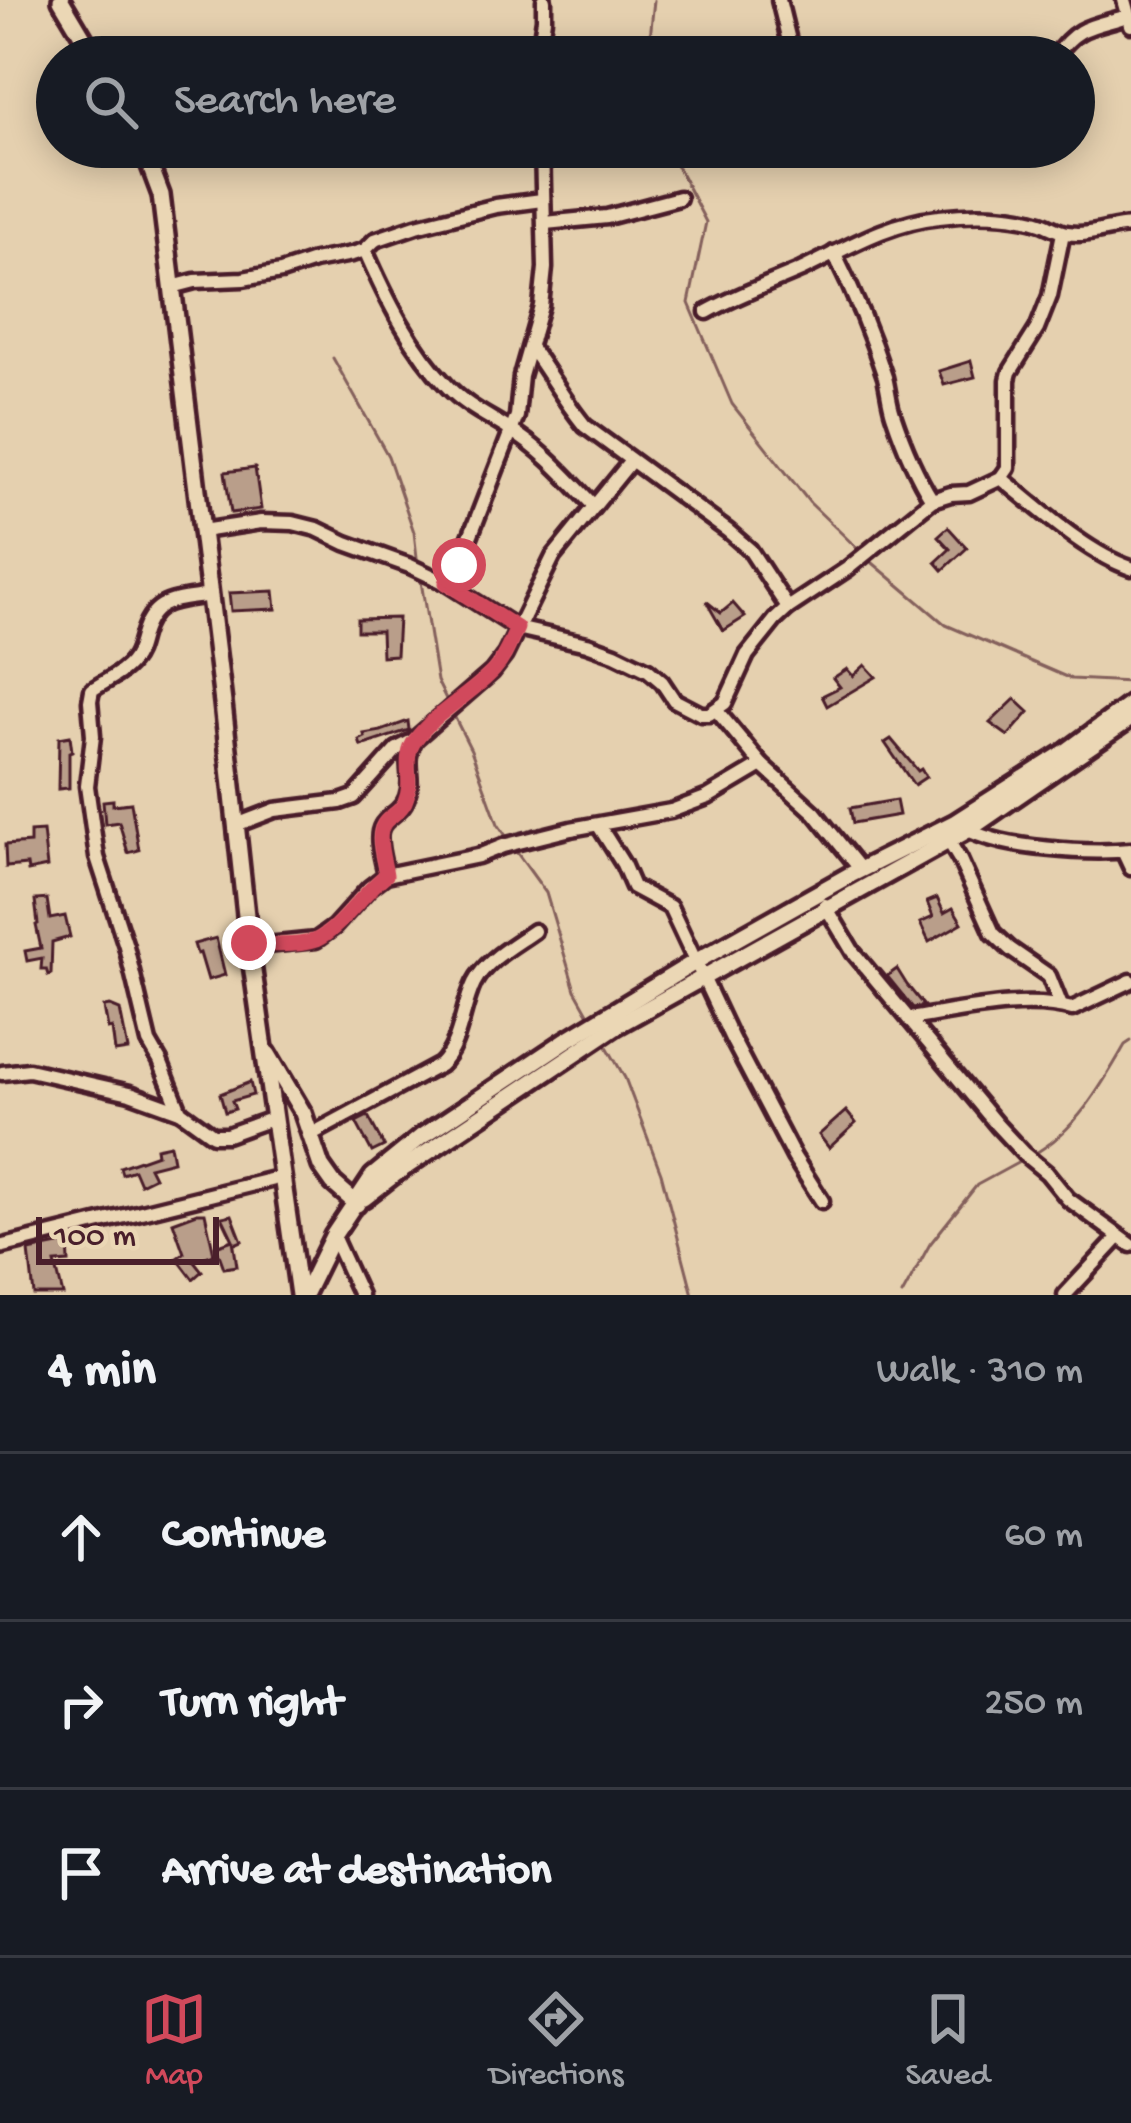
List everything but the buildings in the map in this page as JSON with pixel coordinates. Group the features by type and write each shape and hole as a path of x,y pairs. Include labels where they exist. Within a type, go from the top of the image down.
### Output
{"street":[{"path":"61,0 82,36"},
{"path":"541,36 544,0"},
{"path":"779,0 788,36"},
{"path":"1071,36 1130,22 1124,0"},
{"path":"151,168 161,195 249,943 301,1295"},
{"path":"446,583 459,565 517,416 521,376 544,282 542,168"},
{"path":"545,223 608,217 679,197"},
{"path":"172,287 265,276 365,250 375,240 416,226 542,200"},
{"path":"707,312 879,232 936,217 1026,220 1063,233 1091,234 1131,226"},
{"path":"202,531 239,524 293,523 317,529 446,583 517,628 615,654 648,670 674,700 701,714 716,711 730,694 747,655 788,608 847,569 932,500 969,493 1001,478 1008,469 1010,372 1037,329 1050,296 1063,233"},
{"path":"365,250 421,354 449,388 546,458 594,506"},
{"path":"834,254 874,347 916,475 932,500"},
{"path":"530,347 585,426 750,550 788,608"},
{"path":"236,825 275,810 354,797 397,749 415,740 492,673 553,557 631,461"},
{"path":"1001,478 1076,537 1131,568"},
{"path":"180,1111 149,1042 126,946 97,857 87,786 93,736 90,701 92,690 128,668 154,610 162,604 210,595"},
{"path":"822,901 861,870 953,830 1131,704"},
{"path":"716,711 762,765 815,814 861,870"},
{"path":"301,1295 373,1176 421,1137 565,1041 953,830 1131,718"},
{"path":"386,875 379,835 382,824 407,799 407,754 415,740"},
{"path":"249,943 316,940 386,875 671,811 708,797 762,765"},
{"path":"599,826 633,887 670,907 794,1156 822,1201"},
{"path":"953,830 1039,847 1127,851 1131,868"},
{"path":"953,830 960,860 993,933 1049,976 1060,1006"},
{"path":"822,901 854,952 1024,1154 1068,1199 1125,1241 1064,1295"},
{"path":"310,1135 440,1065 451,1054 475,981 487,965 534,932"},
{"path":"909,1019 1012,1005 1072,1009 1131,981"},
{"path":"262,1044 303,1113 321,1166 357,1204"},
{"path":"2,1073 29,1070 130,1093 180,1111 213,1135 227,1135 274,1118"},
{"path":"0,1247 282,1178"},
{"path":"333,1236 359,1295"}],"waterway":[{"path":"650,36 654,0"},
{"path":"678,168 706,222 689,303 732,404 810,503 860,551"},
{"path":"333,358 388,456 414,532 418,566"},
{"path":"867,558 946,625 1071,679 1131,682"},
{"path":"420,575 437,681 449,705"},
{"path":"453,714 498,824 510,842"},
{"path":"515,850 546,893 575,990 592,1020"},
{"path":"1032,1155 1074,1121 1131,1041"},
{"path":"605,1043 625,1078 661,1173 693,1295"},
{"path":"902,1295 930,1244 977,1185 1023,1160"}],"route":[{"path":"249,943 316,940 386,875 379,835 382,824 407,799 407,754 431,723 492,673 517,628 446,583 459,565"}]}
